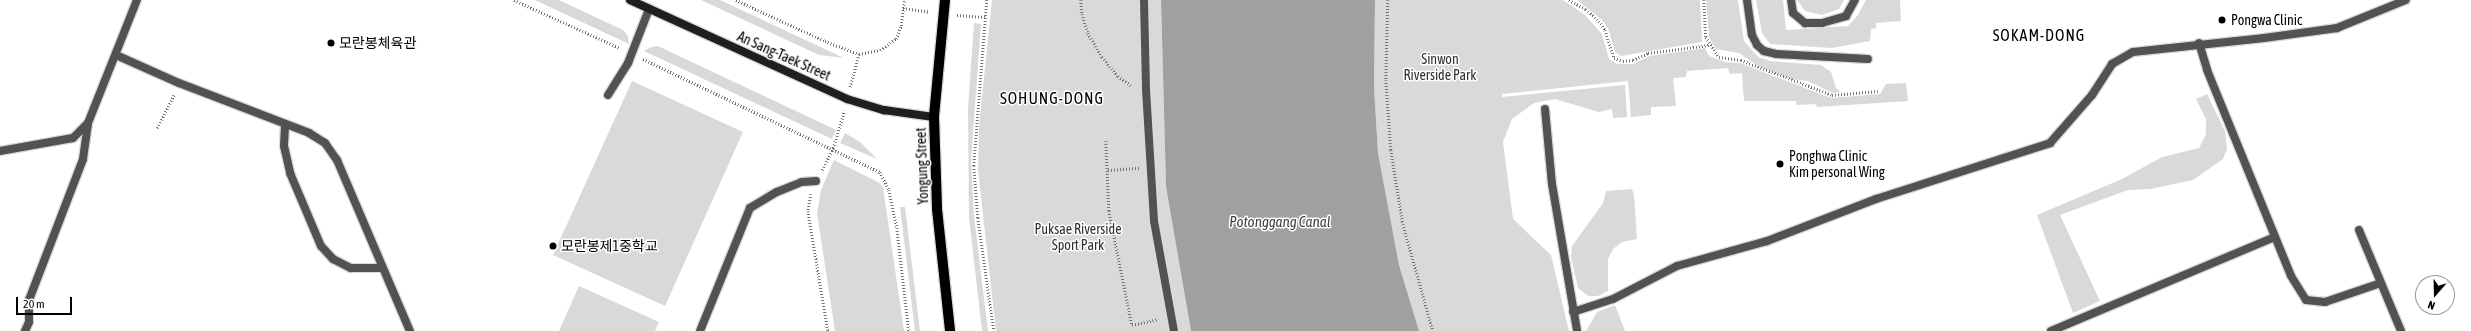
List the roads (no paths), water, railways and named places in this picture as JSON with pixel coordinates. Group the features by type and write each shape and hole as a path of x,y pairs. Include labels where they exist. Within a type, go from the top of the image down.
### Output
{"main road":[{"name":"An Sang-Taek Street","path":"630,0 847,99 884,110 934,117"},
{"name":"Yongung Street","path":"945,0 934,117 937,209 950,331"}],"street":[{"path":"25,331 29,322 29,300 83,159 88,123 137,0"},
{"path":"1144,0 1146,90 1154,221 1170,317 1174,331"},
{"path":"1747,0 1752,35 1757,45 1764,50 1776,54 1868,59"},
{"path":"1792,0 1793,13 1804,23 1816,23 1846,16 1855,0"},
{"path":"1573,312 1613,298 1676,266 1767,240 1876,199 2050,143 2092,95 2112,64 2133,52 2199,43 2264,38 2337,28 2406,0"},
{"path":"608,95 632,54 649,9"},
{"path":"2199,43 2206,70 2291,276 2306,300 2325,302 2381,283"},
{"path":"116,55 179,83 285,126 309,133 325,143 337,160 410,331"},
{"path":"1545,109 1552,184 1577,331"},
{"path":"0,151 73,138 88,123"},
{"path":"285,126 284,146 290,173 322,246 333,259 351,268 382,268"},
{"path":"700,331 750,208 777,192 802,182 816,181"},
{"path":"2358,230 2401,331"},
{"path":"2051,331 2275,237"}],"water":[{"name":"Potonggang Canal","path":"1161,0 1375,0 1374,87 1378,153 1399,265 1419,331 1191,331 1166,187"}],"place":[{"name":"Pongwa Clinic","path":"2222,20"},
{"name":"모란봉체육관","path":"331,43"},
{"name":"Ponghwa Clinic Kim personal Wing","path":"1780,164"},
{"name":"모란봉제1중학교","path":"553,246"}],"district":[{"name":"SOKAM-DONG","path":"2039,35"},
{"name":"SOHUNG-DONG","path":"1052,98"}],"park label":[{"name":"Sinwon Riverside Park","path":"1440,68"},
{"name":"Puksae Riverside Sport Park","path":"1078,238"}]}
